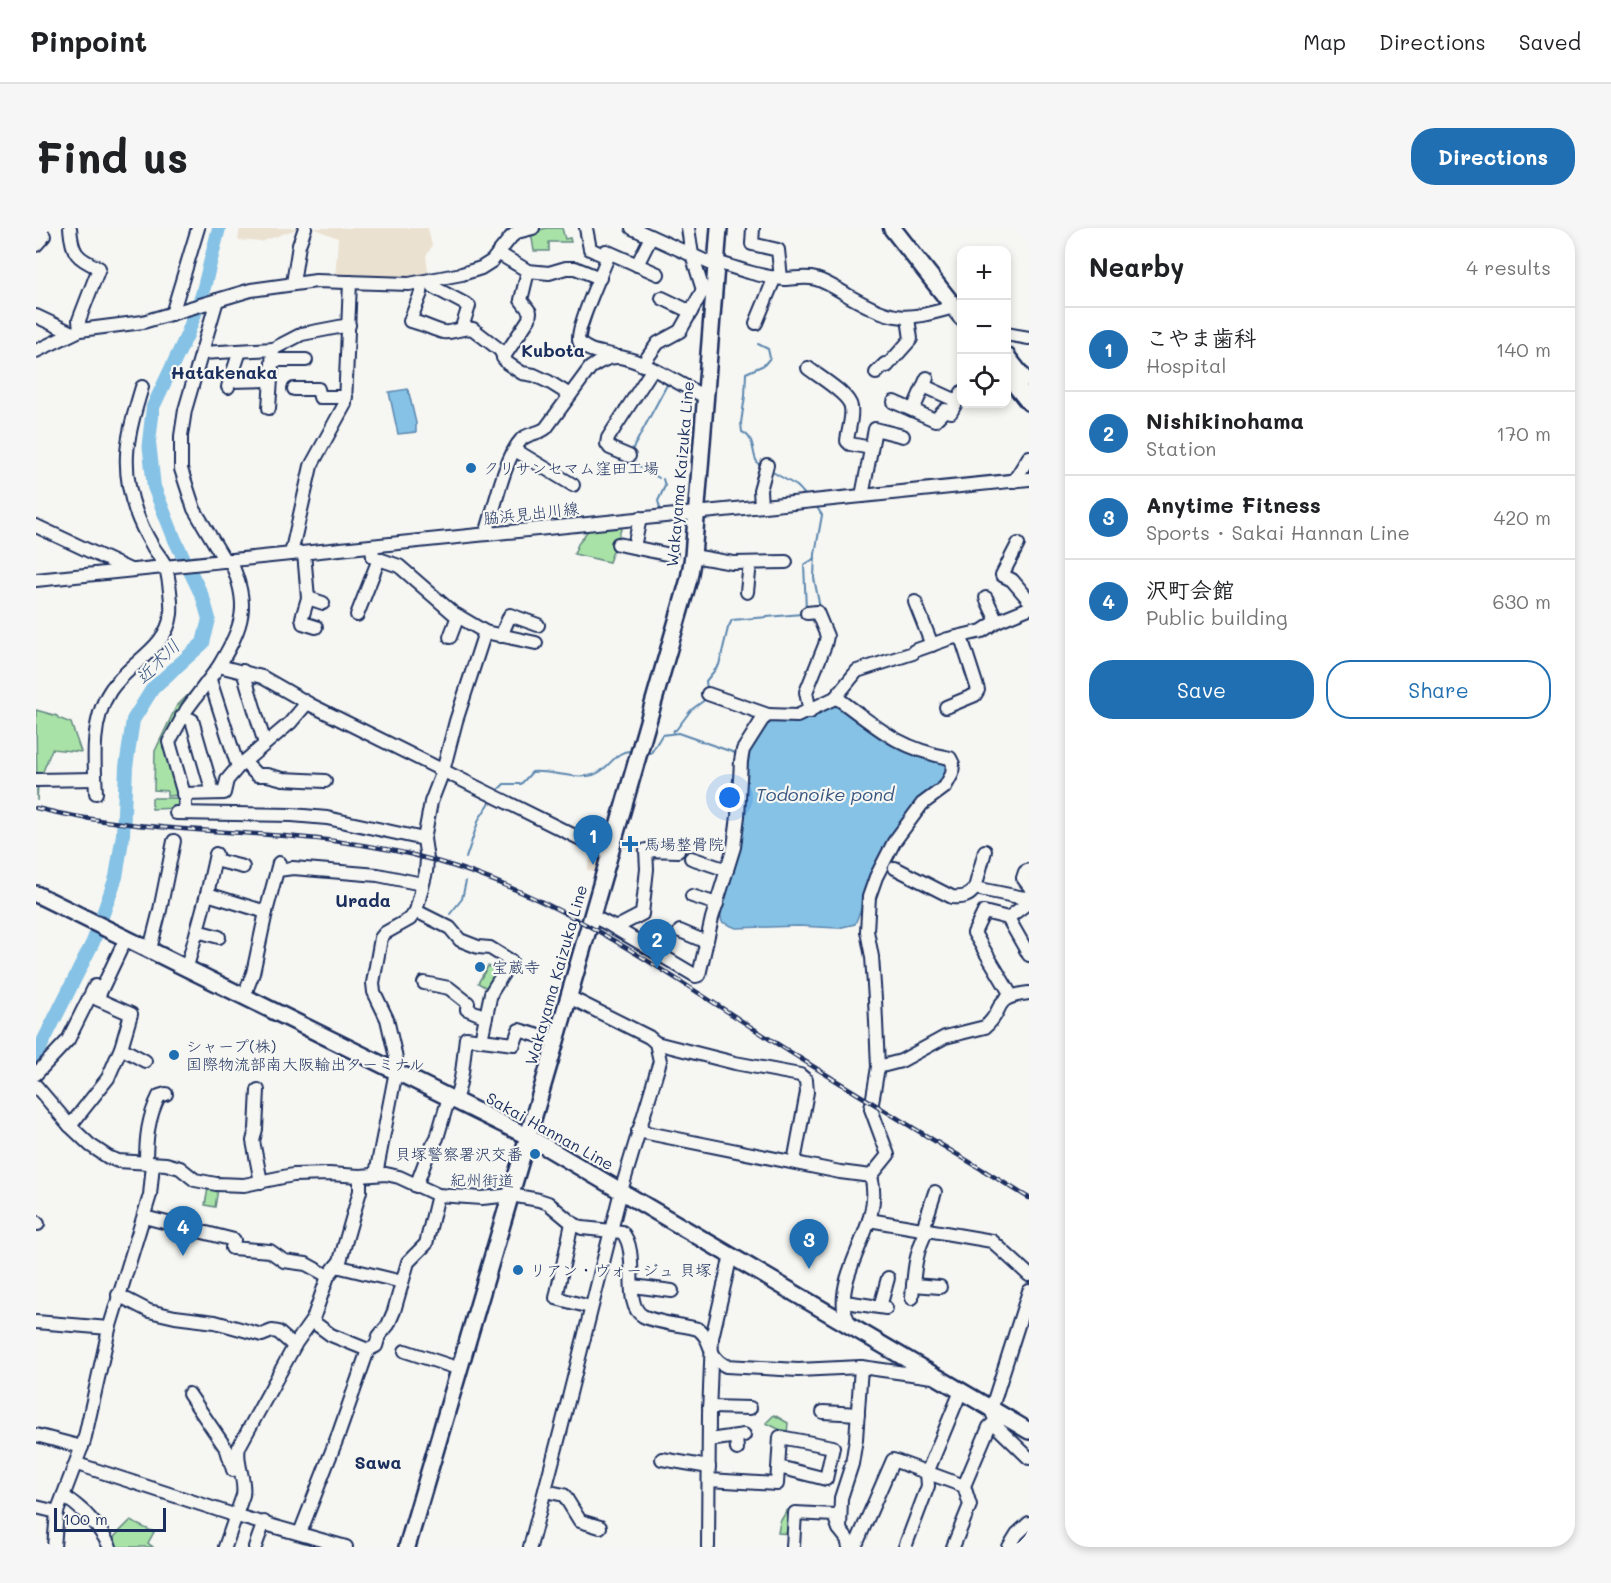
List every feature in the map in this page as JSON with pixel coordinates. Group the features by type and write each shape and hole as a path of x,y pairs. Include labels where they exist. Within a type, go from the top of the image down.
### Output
{"highway":[{"path":"892,228 957,306"},
{"path":"906,228 957,305"},
{"path":"1011,362 1029,384"},
{"path":"1011,381 1029,402"}],"main road":[{"name":"Wakayama Kaizuka Line","path":"407,1547 569,997 679,614 693,556 719,228"},
{"name":"Sakai Hannan Line","path":"36,894 80,916 119,940 150,949 527,1136 961,1391 993,1415 1029,1431"}],"street":[{"path":"36,246 44,236 37,228"},
{"path":"70,228 74,252 86,262 99,268 76,331"},
{"path":"174,314 198,228"},
{"path":"293,283 304,228"},
{"path":"36,351 76,331 142,322 251,290 316,280 394,284 425,281 481,268 492,261 518,230 533,228"},
{"path":"586,228 590,249 605,256"},
{"path":"632,228 717,264 778,278 819,279 878,312 908,318 957,308"},
{"path":"629,456 610,448 607,444 608,438 658,344 680,331 703,290 692,255 688,228"},
{"path":"753,228 752,244 778,250 778,278 756,323"},
{"path":"637,265 651,237"},
{"path":"658,273 606,251 607,259 580,326 579,342 594,351 619,357 647,368 706,397"},
{"path":"498,253 528,271 549,273 575,268 600,278"},
{"path":"503,358 529,319 530,312 521,300 528,271"},
{"path":"425,281 410,321 447,332 468,327"},
{"path":"425,281 469,306 463,324 490,341 500,350 507,363 522,373 534,375 570,395"},
{"path":"291,554 311,466 340,415 346,398 350,282"},
{"path":"662,298 692,310 713,312"},
{"path":"216,301 185,410 181,436 182,469 194,509 241,590 242,610 237,636 210,680 182,716 169,745 183,795 180,813 292,815 327,818 424,839"},
{"path":"36,316 76,331"},
{"path":"876,373 885,364 887,366 911,339 908,318"},
{"path":"269,408 273,355 302,334 349,325"},
{"path":"1011,335 1029,338"},
{"path":"202,353 240,351 306,360"},
{"path":"240,351 229,385 271,380"},
{"path":"594,351 594,364"},
{"path":"486,534 502,481 515,450 524,437 546,428 594,364 619,357"},
{"path":"808,368 848,398 851,406 847,441 850,444 871,448"},
{"path":"913,410 925,382 957,395"},
{"path":"294,389 317,386 320,397 346,398"},
{"path":"96,793 95,743 103,704 119,679 160,641 171,612 166,567 136,513 128,481 126,455 128,433 142,387"},
{"path":"894,402 935,420 945,410 951,412 957,400"},
{"path":"862,496 875,429 903,436"},
{"path":"515,450 573,485"},
{"path":"1014,481 1029,457"},
{"path":"761,506 760,490 767,465"},
{"name":"脇浜見出川線","path":"36,580 1029,479"},
{"path":"634,547 640,518"},
{"path":"36,526 130,571"},
{"path":"618,544 671,555"},
{"path":"1018,544 1002,575 1012,580 1029,600"},
{"path":"372,546 373,557 402,569 458,616 484,632 536,643"},
{"path":"304,553 308,598 302,618 303,623 316,627"},
{"path":"693,556 733,563 786,562"},
{"path":"357,611 365,586 379,559"},
{"path":"747,592 750,563"},
{"path":"308,598 323,603"},
{"path":"986,598 997,621"},
{"path":"915,603 932,645"},
{"path":"708,694 768,715 797,716 810,712 835,698 857,671 932,645 982,631 997,621 1029,608"},
{"path":"807,613 817,612 827,636 806,692 810,712"},
{"path":"501,636 510,615 538,625"},
{"path":"450,637 458,616"},
{"path":"376,1174 396,1071 396,1058 387,1019 374,992 373,983 381,938 385,933 410,919 416,911 426,872 424,839 431,802 443,771 484,632"},
{"path":"946,707 975,695 978,690 961,637"},
{"path":"219,666 262,678 307,703 609,853"},
{"path":"243,671 265,744"},
{"path":"210,680 241,764 257,775 326,781"},
{"path":"835,698 893,740 914,749 950,758 953,764 952,774 945,787 922,804 894,842 876,877 869,897 867,931 872,957 878,1067 871,1109 888,1155 871,1176"},
{"path":"193,702 218,705"},
{"path":"183,795 224,793 227,780 241,764 290,723 307,703"},
{"path":"592,916 696,976 699,975 737,831 743,750 762,720 768,715"},
{"path":"182,716 192,720 213,794"},
{"path":"36,780 95,779"},
{"path":"150,949 174,841"},
{"path":"615,928 642,914 647,869 646,850 678,851"},
{"path":"895,868 952,897 962,898 978,889 988,854"},
{"path":"187,968 216,857 243,867"},
{"path":"692,858 727,870"},
{"path":"244,996 253,973 279,866 378,875 422,885"},
{"path":"1029,870 1025,872 1023,878 1029,886"},
{"path":"978,889 1029,900 1008,918"},
{"path":"207,894 266,912"},
{"path":"692,896 717,904"},
{"path":"416,911 450,928 460,940 478,947 490,948 511,961 491,993 481,1040"},
{"path":"1011,995 974,933 984,912 1008,918 1029,955"},
{"path":"197,931 219,937"},
{"path":"680,932 706,942"},
{"path":"70,1126 108,1078 121,1048 131,1014 97,999 119,940"},
{"path":"36,1074 68,1040 119,940"},
{"path":"424,983 449,988 468,1004 466,1010 486,1017"},
{"path":"878,1067 901,1061 945,1037 985,1026 990,1023 1002,1001 1011,995 1029,993"},
{"path":"569,997 649,1037 656,1043 800,1075 806,1080 807,1092 794,1162"},
{"path":"416,1186 452,1099 463,1079 466,1038 514,1044 519,1030 556,1041"},
{"path":"530,1547 590,1306 638,1131 660,1061 656,1043"},
{"path":"121,1048 145,1061"},
{"name":"紀州街道","path":"36,1086 70,1126 90,1145 118,1161 166,1164 180,1168 195,1180 216,1184 244,1185 293,1175 360,1176 376,1174 399,1178 438,1195 482,1198 511,1196 548,1203 572,1223 582,1228 611,1231"},
{"path":"258,1090 256,1129 253,1141 261,1182"},
{"path":"54,1547 57,1512 82,1447 109,1328 150,1195 146,1132 159,1096 166,1094"},
{"path":"638,1131 871,1176"},
{"path":"225,1547 237,1516 244,1488 237,1455 238,1447 294,1346 312,1321 332,1271 340,1261 360,1191 360,1176"},
{"path":"851,1327 844,1311 844,1302 846,1287 857,1252 867,1233 874,1187 871,1176"},
{"path":"912,1298 915,1264 935,1192"},
{"path":"300,1533 368,1350 375,1346 391,1318 408,1262 426,1244 438,1195"},
{"path":"144,1217 234,1240 232,1248 270,1251 284,1262 402,1282"},
{"path":"869,1220 992,1240 1029,1275"},
{"path":"572,1223 556,1298 590,1306"},
{"path":"611,1231 622,1232 630,1244 635,1306 641,1315 698,1329 704,1334 717,1361 734,1367 798,1370 861,1367 939,1378"},
{"path":"708,1547 711,1350 731,1256"},
{"path":"844,1302 883,1307 888,1278"},
{"path":"913,1285 940,1287"},
{"path":"633,1286 672,1291"},
{"path":"953,1547 970,1505 964,1486 989,1428 1029,1291"},
{"path":"118,1295 149,1311 175,1317 215,1322 262,1335 272,1330 278,1332 294,1346"},
{"path":"312,1321 331,1335 368,1350"},
{"path":"36,1322 109,1328"},
{"path":"405,1351 460,1369"},
{"path":"840,1530 841,1498 853,1457 861,1367"},
{"path":"905,1547 928,1486 927,1473 961,1391"},
{"path":"189,1394 224,1445 234,1471 242,1476"},
{"path":"709,1407 750,1408"},
{"path":"823,1412 858,1414"},
{"path":"993,1415 999,1429 1029,1458"},
{"path":"36,1435 82,1447"},
{"path":"662,1459 709,1473 777,1484 780,1437 833,1447 826,1479 779,1467"},
{"path":"709,1440 739,1441"},
{"path":"855,1547 893,1460 964,1486"},
{"path":"77,1464 237,1516 346,1547"},
{"path":"545,1491 564,1495 580,1521 600,1527"},
{"path":"63,1496 76,1504 89,1518 110,1547"},
{"path":"36,1507 57,1512"},
{"path":"793,1547 795,1513 834,1515 849,1547"},
{"path":"255,1547 264,1522"},
{"path":"1009,1547 1017,1534 1029,1523"}],"shaded area":[{"path":"240,228 299,228 261,242 238,240"},
{"path":"312,228 428,228 432,246 426,256 429,277 391,280 335,279 338,238"},
{"name":"馬場整骨院","path":"629,833 635,835 635,840 638,841 636,847 640,848 639,852 622,848"},
{"path":"592,852 597,854 599,860 597,873 587,870"}],"green space":[{"path":"547,228 562,228 565,239 570,238 571,242 549,242 549,251 534,251 531,232"},
{"path":"623,524 609,562 574,554 589,529"},
{"path":"204,679 169,738 182,795 167,796 167,791 154,790 155,751 176,707"},
{"path":"36,710 71,723 81,752 52,749 38,784 37,801"},
{"path":"152,798 181,798 181,808 152,809"},
{"path":"488,966 501,972 490,990 478,983"},
{"path":"208,1188 218,1189 215,1207 205,1205"},
{"path":"774,1415 788,1423 787,1433 766,1423"},
{"path":"787,1510 792,1511 791,1534 778,1533 780,1522"},
{"path":"130,1521 154,1532 148,1543 153,1547 117,1547 113,1541 115,1536"}],"water":[{"path":"408,389 416,432 398,434 389,392"},
{"name":"Todonoike pond","path":"831,704 840,705 947,765 950,771 941,782 915,804 901,823 879,865 855,924 838,928 798,926 736,928 722,922 719,908 743,757 766,721"}],"waterway":[{"name":"近木川","path":"36,1056 93,942 116,877 123,834 126,767 133,720 153,688 203,643 209,619 203,598 175,540 154,487 149,442 153,407 187,335 202,295 219,228"},
{"path":"758,344 768,349 770,358 764,365 746,373 741,423 742,432 750,439 755,458 761,467"},
{"path":"631,452 668,383"},
{"path":"631,461 659,478"},
{"path":"769,470 797,486 808,498"},
{"path":"661,512 658,501 665,486 663,479"},
{"path":"816,506 822,515 815,554 814,578 820,608"},
{"path":"806,609 804,565 815,558"},
{"path":"707,690 706,681 719,665 732,620 802,614"},
{"path":"673,733 691,710 706,699"},
{"path":"644,753 651,753 662,735 678,733 738,754"},
{"path":"495,793 504,784 521,784 532,772 593,775 599,773 621,753 632,751"},
{"path":"466,858 479,819 491,801"},
{"path":"450,914 462,899 466,881"}],"railway":[{"path":"36,808 136,825 337,841 387,849 436,861 481,876 567,914 649,961 833,1079 1029,1198"}],"place":[{"name":"クリサンセマム窪田工場","path":"471,468"},
{"name":"馬場整骨院","path":"630,844"},
{"name":"こやま歯科","path":"593,865"},
{"name":"宝蔵寺","path":"480,967"},
{"name":"Nishikinohama","path":"657,969"},
{"name":"シャープ(株) 国際物流部南大阪輸出ターミナル","path":"174,1055"},
{"name":"貝塚警察署沢交番","path":"535,1154"},
{"name":"沢町会館","path":"183,1256"},
{"name":"Anytime Fitness","path":"809,1269"},
{"name":"リアン・ヴォージュ 貝塚","path":"518,1270"}],"district":[{"name":"Kubota","path":"553,351"},
{"name":"Hatakenaka","path":"224,373"},
{"name":"Urada","path":"363,901"},
{"name":"Sawa","path":"378,1463"}]}
